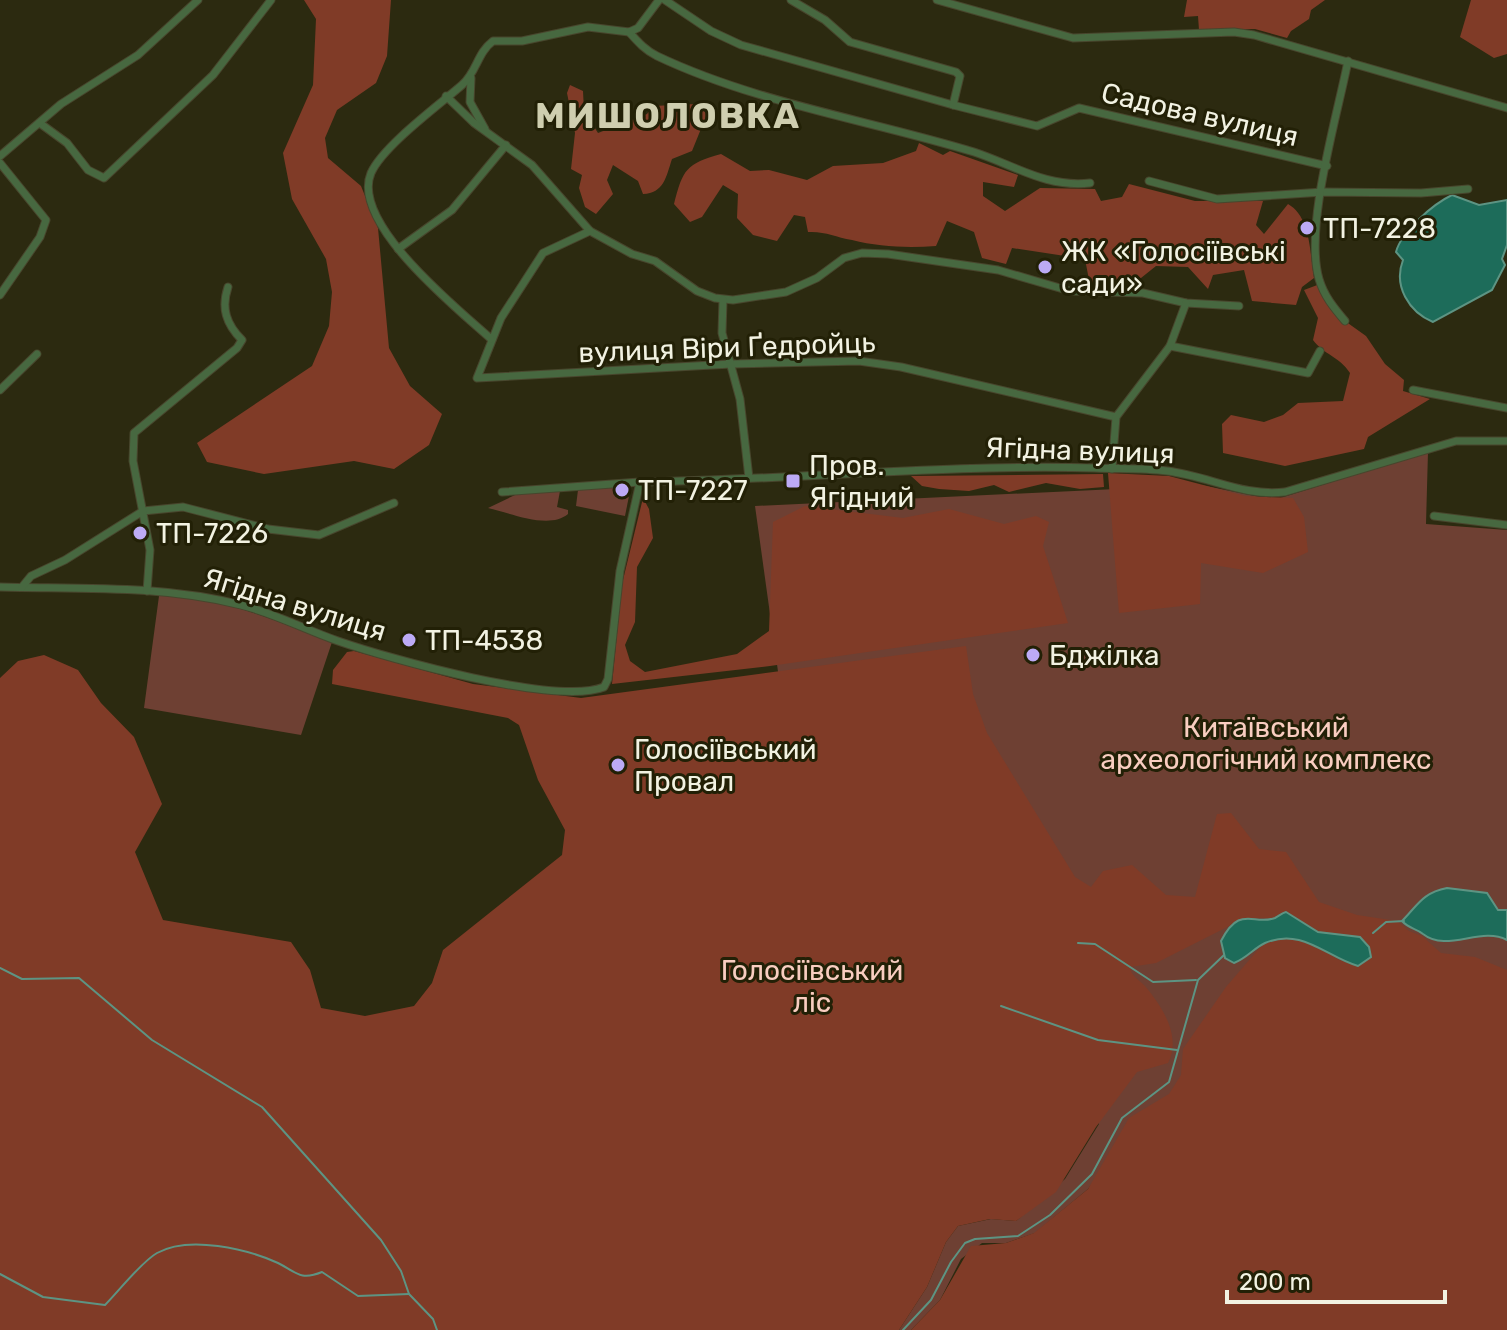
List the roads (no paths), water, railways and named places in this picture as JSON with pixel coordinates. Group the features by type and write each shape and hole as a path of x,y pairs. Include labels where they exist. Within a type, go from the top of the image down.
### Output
{"street":[{"path":"0,156 82,89 138,55 198,0"},
{"path":"41,124 67,143 88,170 104,178 213,75 271,0"},
{"path":"590,231 543,253 491,339 398,249 371,205 370,174 388,152 446,96 465,83 478,56 493,41 522,41 588,27 629,32 638,28 662,0"},
{"name":"Садова вулиця","path":"662,0 711,31 741,45 1037,126 1079,108 1327,166"},
{"path":"791,0 825,20 850,42 956,72 960,76 953,105"},
{"path":"937,0 1073,38 1234,32 1348,61 1507,108"},
{"path":"629,32 647,51 739,87 976,153 1046,182 1068,186 1090,183"},
{"path":"1345,321 1324,295 1318,278 1314,242 1348,61"},
{"path":"472,72 470,102 486,130"},
{"path":"446,96 474,123 532,165 590,231 632,254 655,261 697,291 723,300 786,292 817,278 844,258 862,253 987,268 1070,291 1143,293 1186,303 1239,306"},
{"path":"398,249 452,210 506,145"},
{"path":"0,163 46,220 40,237 0,295"},
{"path":"1149,181 1217,199 1323,192 1421,193 1468,189"},
{"path":"147,591 150,550 133,461 134,433 237,348 242,340 233,332 224,309 228,287"},
{"path":"723,300 722,333 740,399 749,478"},
{"path":"1112,469 1116,417 1170,346 1186,303"},
{"name":"вулиця Віри Ґедройць","path":"491,339 477,378 731,364 883,363 1116,417"},
{"path":"1170,346 1308,373 1320,351"},
{"path":"0,390 37,354"},
{"path":"1413,390 1507,408"},
{"name":"Ягідна вулиця","path":"502,492 903,469 1112,469 1167,471 1264,495 1285,492 1456,441 1507,441"},
{"name":"Ягідна вулиця","path":"0,587 177,592 243,605 341,642 474,677 529,688 590,693 604,687 608,679 620,571 640,482"},
{"path":"22,587 31,576 65,560 143,511 183,507 268,529 319,535 394,503"},
{"path":"1434,516 1507,525"}],"water":[{"path":"1452,195 1479,205 1507,200 1507,245 1502,259 1505,265 1492,290 1433,322 1417,312 1405,297 1400,279 1403,260 1396,252 1404,236 1419,219"},
{"path":"1447,888 1487,893 1498,910 1507,910 1507,940 1486,936 1443,941 1432,939 1402,921 1426,896"},
{"path":"1286,912 1318,932 1360,937 1369,947 1371,957 1358,966 1302,941 1278,939 1265,943 1234,963 1225,958 1221,941 1234,923 1247,919 1267,920"}],"waterway":[{"path":"1373,933 1386,922 1404,921"},
{"path":"1078,943 1095,944 1153,982 1196,980"},
{"path":"903,1330 931,1300 965,1243 975,1239 1018,1236 1050,1215 1092,1174 1122,1118 1169,1082 1198,980 1224,955"},
{"path":"0,968 22,979 79,978 152,1040 262,1107 381,1240 401,1271 409,1294 433,1319 437,1330"},
{"path":"1001,1006 1098,1040 1177,1050"},
{"path":"0,1274 43,1297 105,1305 157,1253 185,1245 201,1245 251,1253 303,1275 322,1272 358,1296 409,1294"}],"place":[{"name":"ТП-7228","path":"1307,228"},
{"name":"ЖК «Голосіївські сади»","path":"1045,267"},
{"name":"Пров. Ягідний","path":"793,481"},
{"name":"ТП-7227","path":"622,490"},
{"name":"ТП-7226","path":"140,533"},
{"name":"ТП-4538","path":"409,640"},
{"name":"Бджілка","path":"1033,655"},
{"name":"Голосіївський Провал","path":"618,765"}],"district":[{"name":"МИШОЛОВКА","path":"668,115"}],"park label":[{"name":"Китаївський археологічний комплекс","path":"1266,743"},
{"name":"Голосіївський ліс","path":"812,986"}]}
